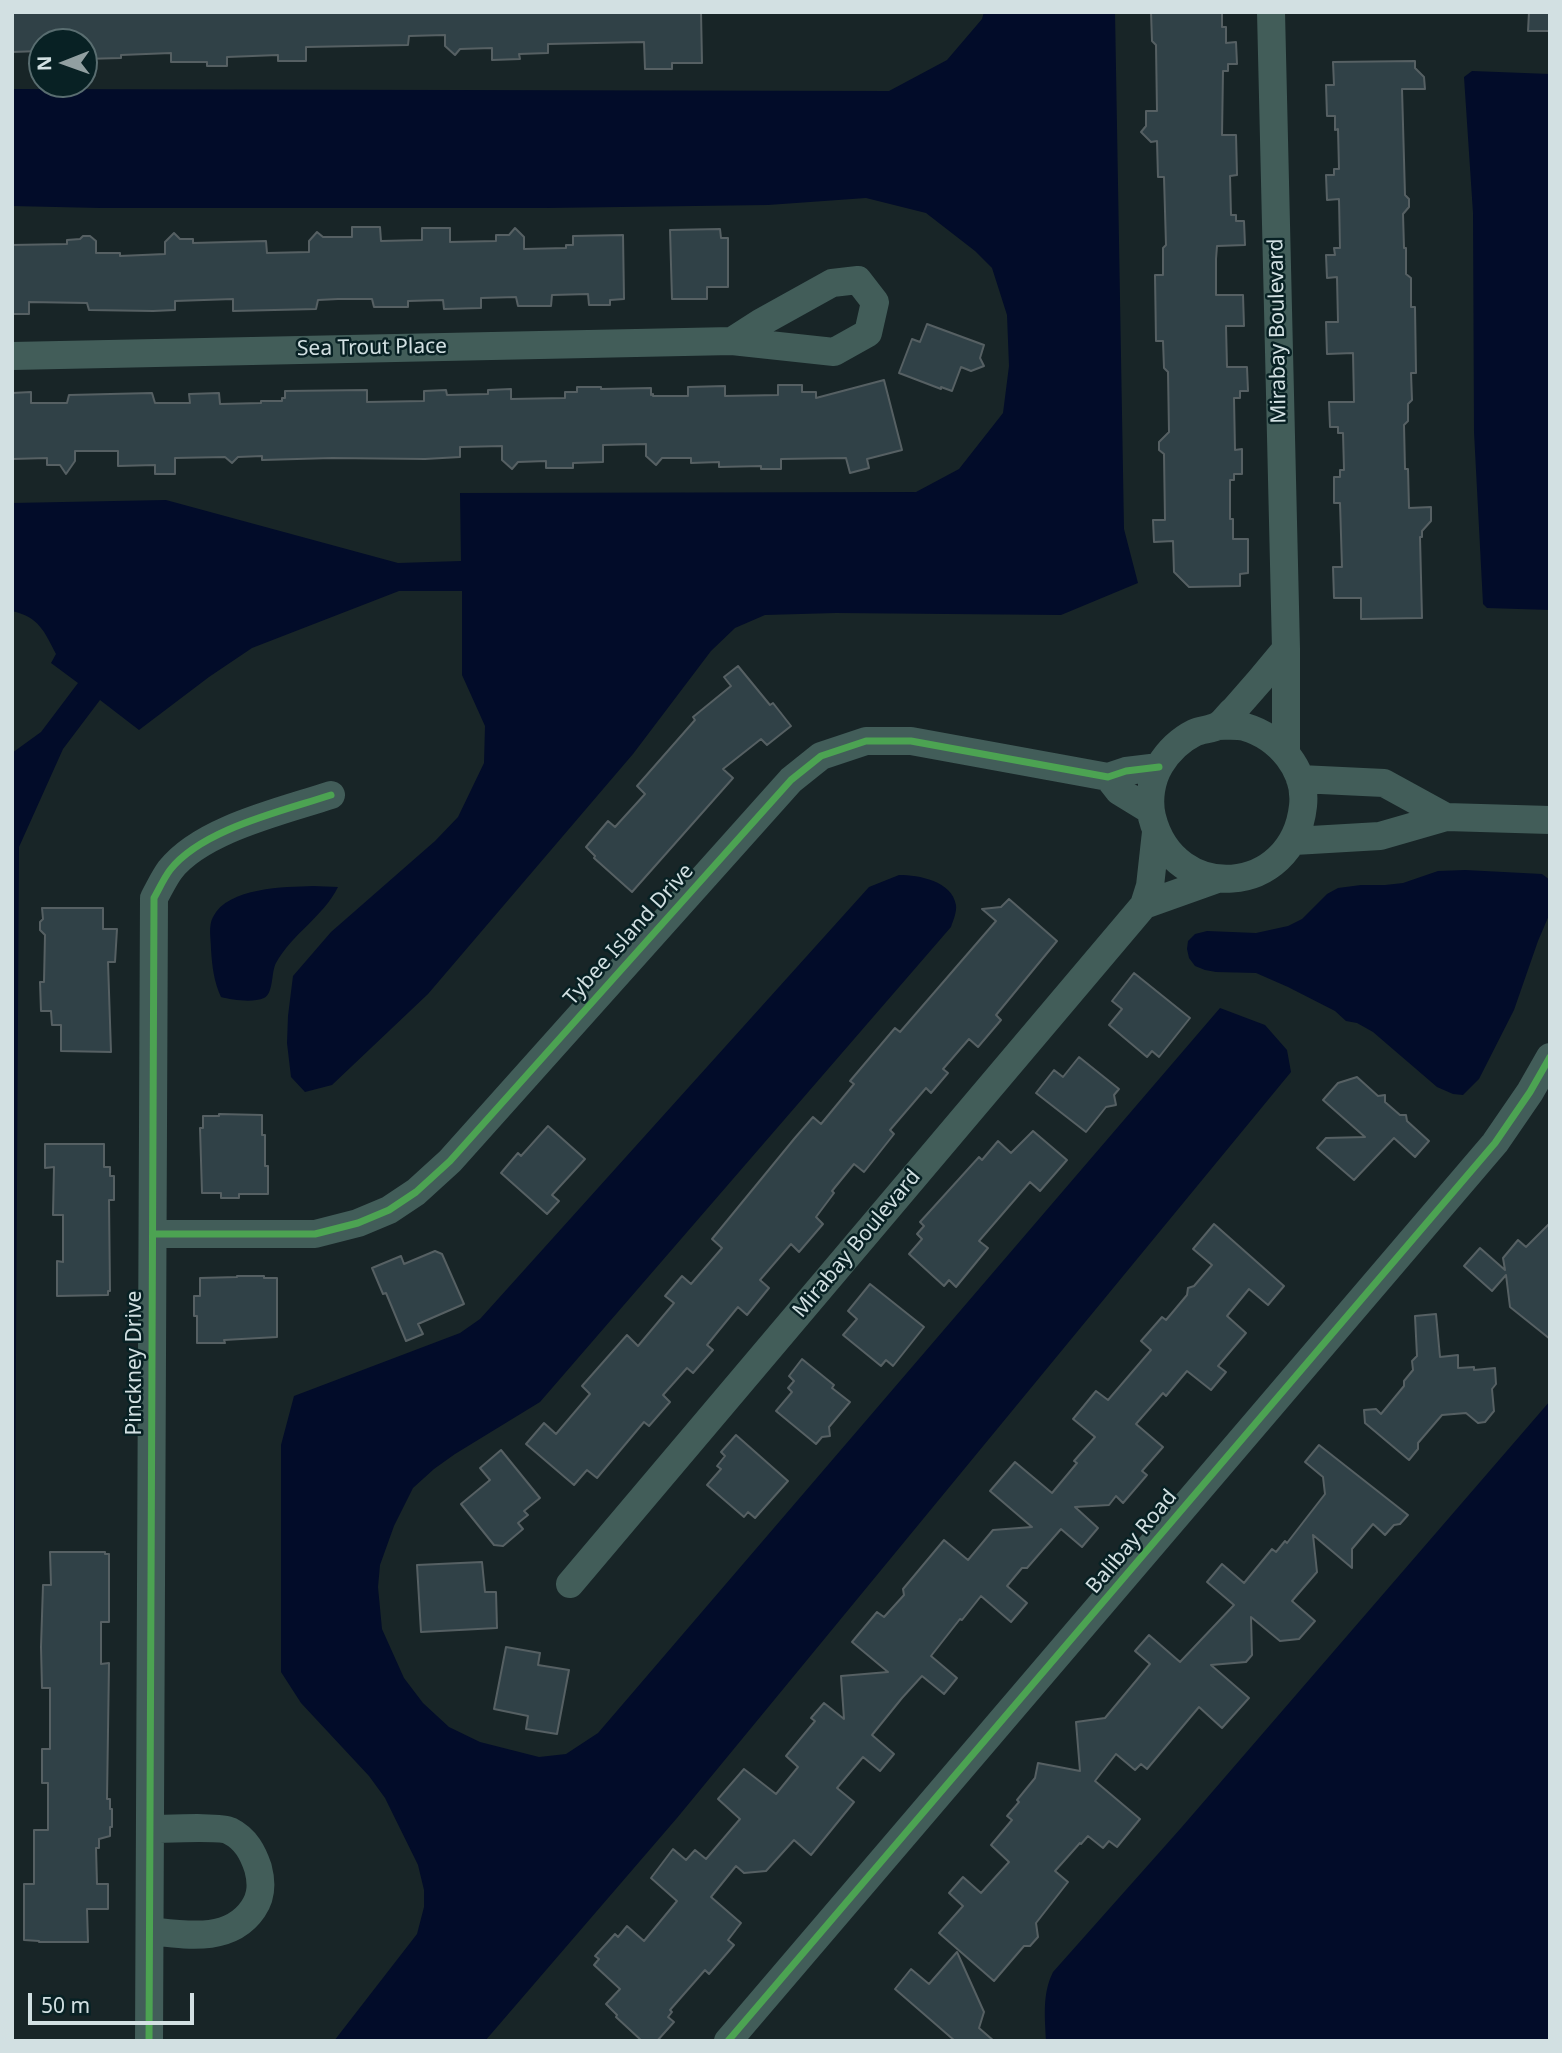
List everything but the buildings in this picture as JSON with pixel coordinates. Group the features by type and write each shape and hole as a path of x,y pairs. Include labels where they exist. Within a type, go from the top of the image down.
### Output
{"street":[{"name":"Mirabay Boulevard","path":"1270,12 1286,649 1286,753"},
{"name":"Sea Trout Place","path":"12,355 732,341"},
{"name":"Mirabay Boulevard","path":"1218,726 1286,649"},
{"name":"Mirabay Boulevard","path":"570,1584 1144,905 1150,886 1153,821 1151,788 1159,767 1174,747 1194,732 1218,726 1244,727 1267,736 1286,753 1300,779 1304,800 1294,841 1280,859 1261,872 1240,879 1217,879 1191,871 1170,855 1153,821"},
{"name":"Tybee Island Drive","path":"153,1234 315,1234 358,1223 389,1210 416,1192 450,1161 791,780 821,756 866,741 911,741 1108,777 1126,771 1159,767"},
{"path":"1108,777 1119,791 1153,821"},
{"path":"1300,779 1384,783 1446,817"},
{"path":"1390,786 1395,818 1390,833"},
{"name":"Pinckney Drive","path":"149,2041 154,898 170,870 192,849 237,826 331,795"},
{"path":"1294,841 1380,836 1446,817 1550,820"},
{"name":"Mirabay Boulevard","path":"1144,905 1217,879"},
{"name":"Balibay Road","path":"728,2041 1494,1143 1530,1092 1550,1057"},
{"path":"150,1829 229,1830 252,1849 261,1881 259,1900 245,1920 220,1932 192,1936 150,1931"}],"water":[{"path":"984,12 1115,12 1124,529 1138,583 1061,615 765,615 735,628 711,651 633,754 428,994 332,1085 305,1092 291,1077 287,1043 293,976 331,932 435,841 458,817 484,763 485,726 462,675 462,591 399,591 252,648 139,730 100,700 63,749 19,847 12,2031 12,753 41,732 78,683 51,663 56,654 40,626 29,617 12,611 12,503 166,500 398,563 461,561 460,493 916,492 959,469 1003,413 1009,366 1007,315 992,268 975,251 926,213 866,198 768,205 547,208 12,206 12,89 28,89 28,98 98,98 98,89 889,91 947,60 982,19"},
{"path":"1472,71 1550,74 1550,610 1487,608 1483,604 1474,432 1473,213 1464,77"},
{"path":"1438,871 1542,874 1550,880 1550,913 1514,1010 1479,1079 1463,1095 1437,1087 1373,1032 1357,1023 1346,1021 1335,1011 1288,987 1256,973 1205,970 1195,966 1189,958 1188,941 1195,934 1207,931 1256,933 1288,926 1302,919 1327,894 1338,888 1403,883"},
{"path":"899,875 925,878 948,890 956,905 951,927 540,1402 455,1454 413,1488 394,1526 380,1565 378,1587 382,1629 404,1678 423,1703 449,1727 480,1742 539,1757 566,1754 598,1733 1220,1008 1265,1025 1287,1050 1291,1072 677,1818 485,2041 334,2041 417,1934 424,1907 424,1890 418,1865 385,1798 369,1776 301,1703 281,1672 281,1445 294,1396 460,1333 480,1319 869,887"},
{"path":"313,886 338,887 332,898 290,943 276,963 267,995 259,1000 248,1001 221,997 214,974 210,933 211,921 220,907 244,894"},
{"path":"1550,1401 1550,2041 1046,2041 1046,1997 1053,1972"}],"cycle path":[{"path":"153,1234 315,1234 358,1223 389,1210 416,1192 450,1161 791,780 821,756 866,741 911,741 1108,777 1126,771 1159,767"},
{"path":"149,2041 154,898 170,870 202,843 244,823 331,795"},
{"path":"728,2041 1495,1143 1550,1057"}]}
